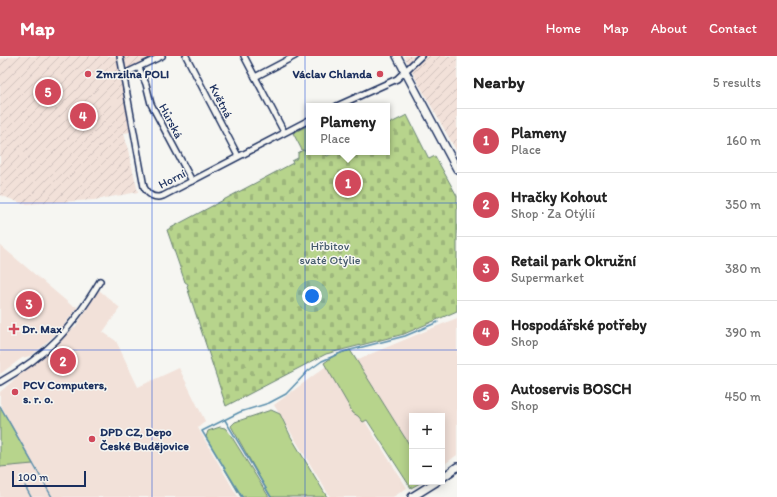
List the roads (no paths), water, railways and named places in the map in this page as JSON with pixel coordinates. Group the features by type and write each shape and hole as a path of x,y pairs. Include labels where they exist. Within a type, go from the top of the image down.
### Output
{"main road":[{"path":"398,56 457,169"},
{"path":"445,476 457,467"},
{"path":"412,497 431,485"}],"street":[{"name":"Horní","path":"120,56 146,192 152,196 159,197 306,121"},
{"path":"124,74 162,56"},
{"name":"Květná","path":"186,56 238,156"},
{"path":"244,56 284,132"},
{"path":"255,76 295,56"},
{"path":"344,103 397,79 421,56"},
{"name":"Hůrská","path":"139,68 146,84 151,104 192,181"},
{"path":"0,382 38,357 58,339 84,308 100,281"}],"waterway":[{"path":"242,497 202,431 240,412 269,403 286,394 308,371 322,361 343,352 405,336 438,322"},
{"path":"0,406 52,497"},
{"path":"225,420 271,497"},
{"path":"25,486 31,497"}],"place":[{"name":"Zmrzilna POLI","path":"88,74"},
{"name":"Václav Chlanda","path":"380,74"},
{"name":"Autoservis BOSCH","path":"48,92"},
{"name":"Hospodářské potřeby","path":"83,116"},
{"name":"Plameny","path":"348,183"},
{"name":"Retail park Okružní","path":"29,304"},
{"name":"Dr. Max","path":"14,329"},
{"name":"Hračky Kohout","path":"63,361"},
{"name":"PCV Computers, s. r. o.","path":"15,392"},
{"name":"DPD CZ, Depo České Budějovice","path":"92,439"}],"park label":[{"name":"Hřbitov svaté Otýlie","path":"330,253"}]}
